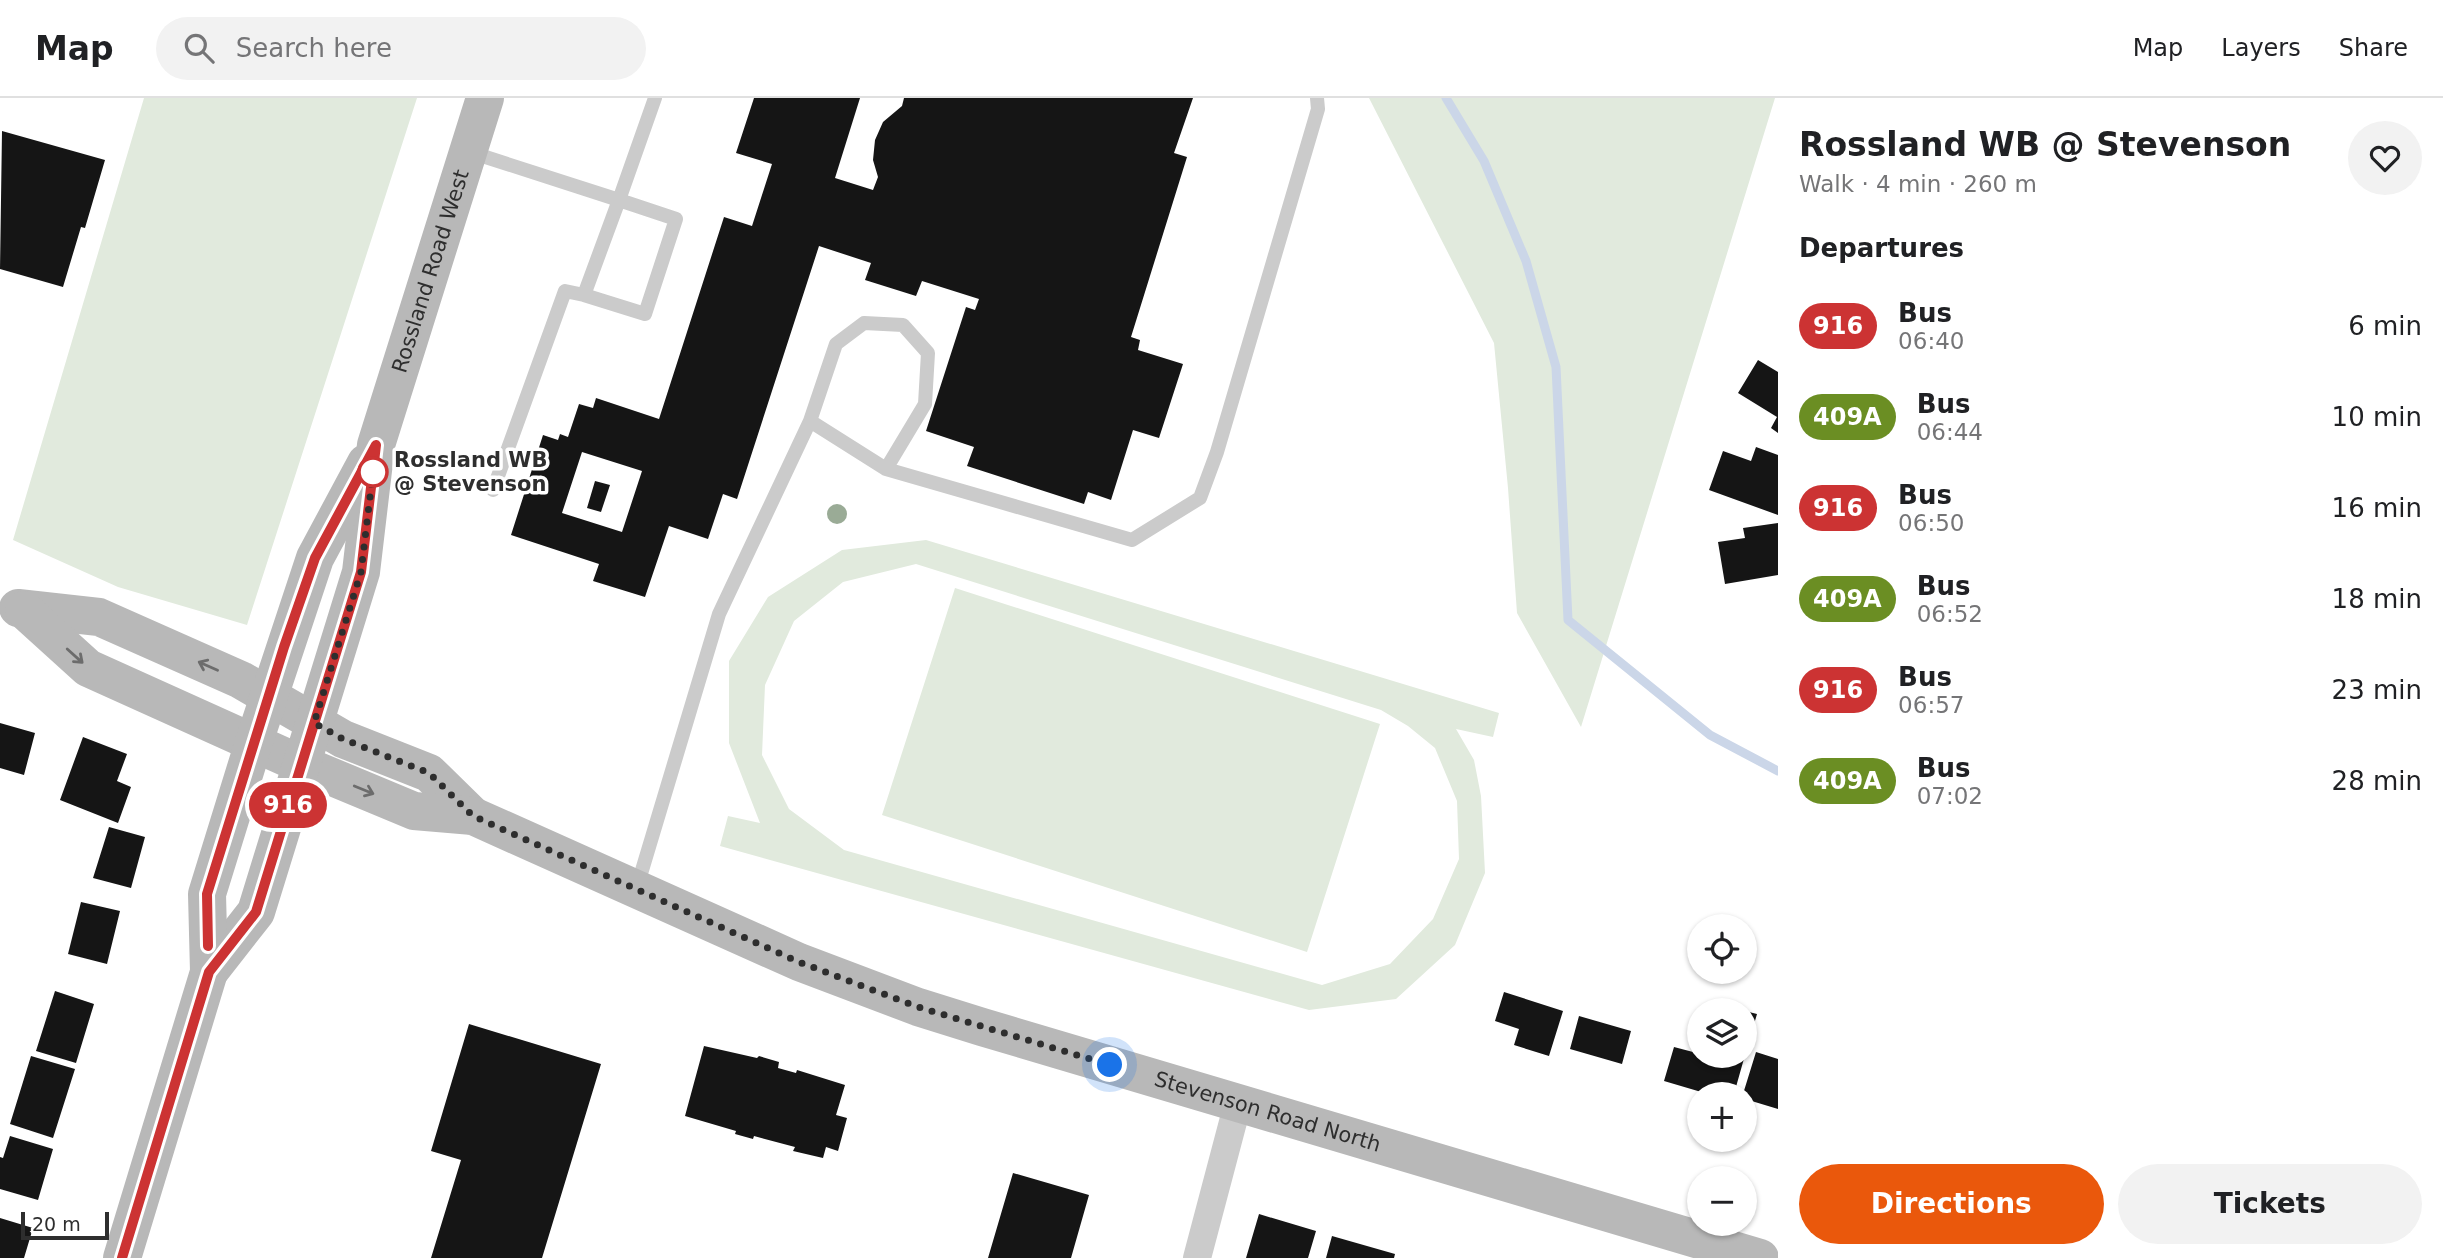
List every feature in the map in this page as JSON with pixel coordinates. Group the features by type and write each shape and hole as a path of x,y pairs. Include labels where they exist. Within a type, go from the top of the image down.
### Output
{"main road":[{"name":"Rossland Road West","path":"209,972 256,912 361,572 376,445 485,98"},
{"name":"Rossland Road West","path":"122,1258 209,972 207,894 268,697 315,558 376,445"},
{"name":"Stevenson Road North","path":"12,606 99,617 241,680 343,739 429,773 473,816"},
{"name":"Stevenson Road North","path":"12,606 88,668 301,764 414,811 473,816 799,962 905,1002 1238,1104 1507,1181 1760,1258"}],"street":[{"path":"1196,1258 1238,1104"}],"lane":[{"path":"584,295 655,98"},
{"path":"810,421 886,469 1132,540 1200,498 1217,452 1314,123 1318,109 1317,98"},
{"path":"468,151 676,219 645,314 565,291 493,490"},
{"path":"636,890 719,614 810,421 835,344 864,323 903,325 928,353 925,404 886,469"}],"shaded area":[{"path":"144,98 417,98 247,625 118,587 13,540"},
{"path":"1369,98 1775,98 1581,727 1517,613 1494,343"},
{"path":"926,540 1499,713 1493,737 1456,729 1474,760 1481,796 1485,873 1455,945 1396,999 1309,1010 720,846 728,816 760,823 729,743 729,661 768,597 842,550","holes":["916,564 1381,710 1408,726 1435,748 1457,801 1459,859 1433,919 1390,964 1322,985 844,850 789,809 762,755 765,685 794,621 843,582"]},
{"path":"955,588 1380,724 1307,952 882,815"}],"building":[{"path":"754,98 860,98 835,178 873,190 878,177 873,160 875,140 883,122 902,106 904,98 1193,98 1174,153 1187,157 1131,337 1140,340 1138,350 1183,364 1159,438 1133,430 1111,500 1088,492 1084,504 967,466 974,447 926,431 966,307 975,310 979,299 922,281 916,296 865,280 871,263 819,246 737,499 723,494 708,539 669,526 645,597 593,581 599,564 511,535 543,435 558,440 560,434 568,437 579,404 593,408 596,398 659,419 724,217 752,226 772,164 736,153","holes":["582,452 642,471 622,532 562,513"]},
{"path":"2,131 105,160 85,228 81,227 63,287 0,269"},
{"path":"1758,360 1778,372 1778,433 1771,428 1777,417 1738,393"},
{"path":"1756,447 1778,455 1778,515 1709,490 1723,451 1751,461"},
{"path":"595,481 610,485 601,512 587,508"},
{"path":"1778,523 1778,575 1725,584 1718,542 1745,538 1743,528"},
{"path":"0,723 35,733 24,775 0,768"},
{"path":"83,737 127,754 117,781 131,787 118,823 60,800"},
{"path":"109,827 145,837 131,888 93,878"},
{"path":"81,902 120,911 107,964 68,954"},
{"path":"55,991 94,1004 76,1063 36,1051"},
{"path":"1504,992 1563,1011 1549,1056 1514,1045 1519,1029 1495,1021"},
{"path":"1579,1016 1631,1031 1622,1064 1570,1049"},
{"path":"469,1024 601,1064 542,1258 431,1258 461,1160 431,1151"},
{"path":"704,1046 757,1058 759,1056 779,1062 778,1068 796,1073 797,1070 845,1085 836,1115 847,1118 838,1151 826,1147 823,1158 793,1151 795,1147 735,1134 736,1131 685,1116"},
{"path":"1674,1047 1687,1050 1687,1068 1741,1068 1737,1082 1687,1082 1687,1088 1664,1081"},
{"path":"1757,1052 1778,1059 1778,1109 1757,1103 1757,1082 1747,1082 1751,1068 1757,1068"},
{"path":"31,1056 75,1069 53,1138 10,1124"},
{"path":"10,1136 53,1149 38,1200 0,1189 0,1157 3,1158"},
{"path":"1013,1173 1089,1195 1071,1258 988,1258"},
{"path":"1259,1214 1316,1231 1308,1258 1246,1258"},
{"path":"0,1218 33,1228 24,1258 0,1258"},
{"path":"1332,1236 1395,1254 1394,1258 1326,1258"}],"waterway":[{"path":"1446,98 1484,161 1526,261 1556,367 1568,620 1710,735 1778,771"}],"bus line":[{"name":"916","path":"122,1258 209,972 256,912 361,572 376,445 315,558 284,647 207,894 208,946"}],"place":[{"name":"Rossland WB @ Stevenson","path":"373,472"}],"route":[{"path":"373,472 361,572 314,723 343,739 429,773 473,816 799,962 918,1007 1110,1065"}]}
